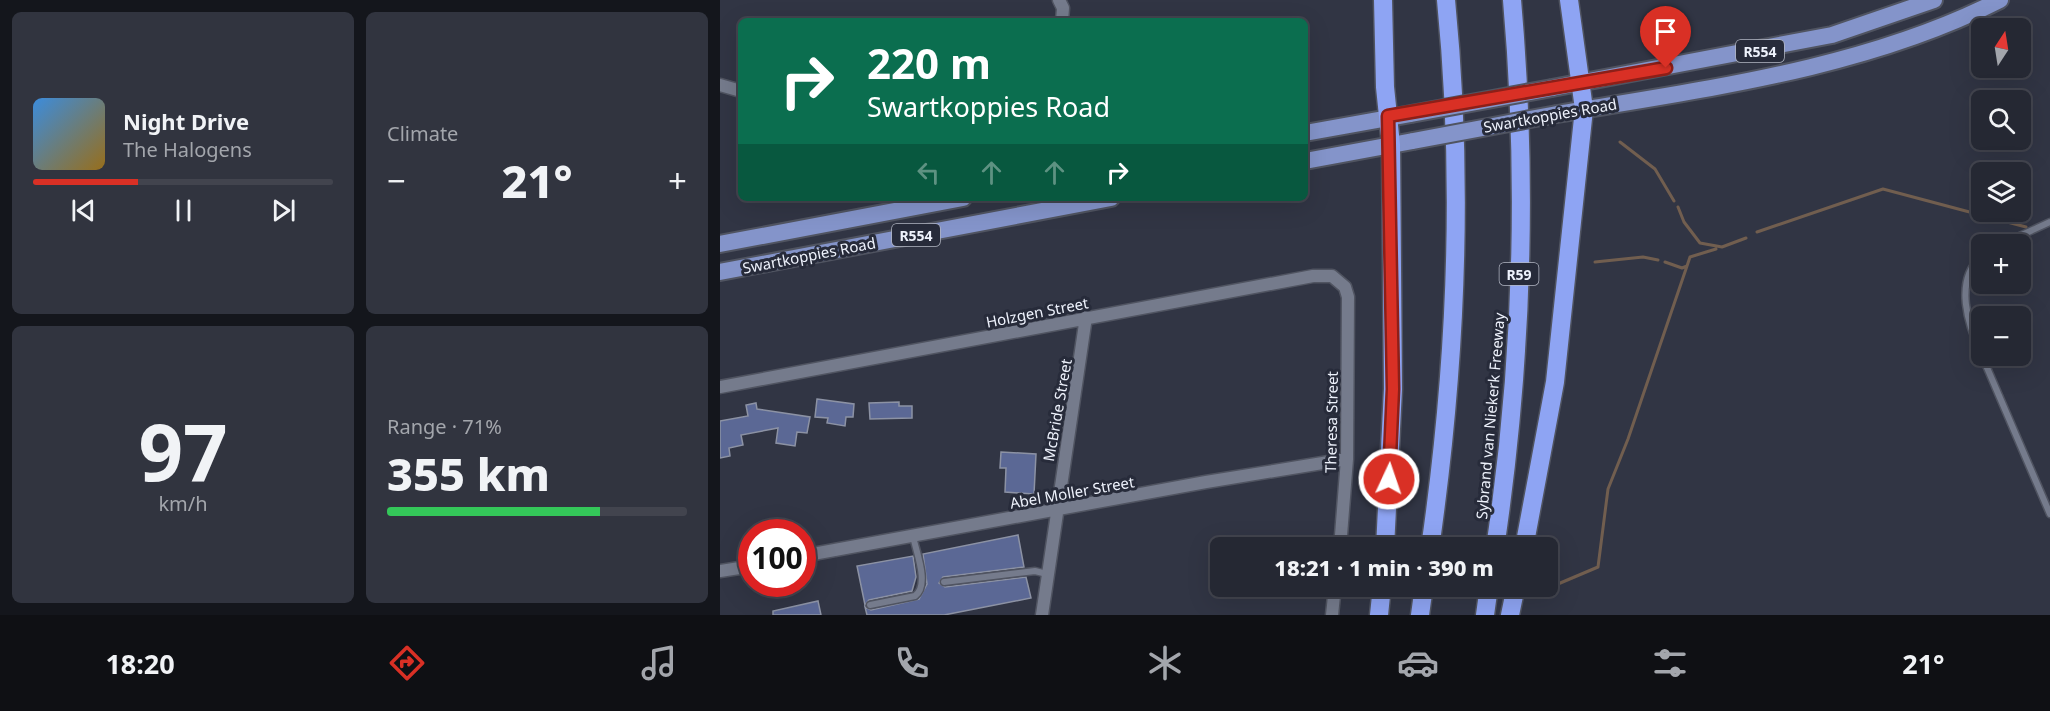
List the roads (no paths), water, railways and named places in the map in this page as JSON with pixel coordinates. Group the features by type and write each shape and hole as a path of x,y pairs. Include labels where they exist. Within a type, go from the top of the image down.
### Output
{"highway":[{"path":"1383,0 1391,145 1393,389 1386,537"},
{"path":"1431,537 1446,403 1453,278 1455,196 1451,51 1446,0"},
{"name":"Sybrand van Niekerk Freeway","path":"1496,537 1512,392 1520,234 1517,69 1512,0"},
{"path":"1526,537 1555,382 1584,109 1569,0"},
{"path":"1379,615 1381,597"},
{"path":"1420,615 1422,597"},
{"path":"1485,615 1487,597"},
{"path":"1510,615 1514,597"}],"main road":[{"name":"Swartkoppies Road","path":"1308,132 1388,116 1581,84 1832,35 1934,0"},
{"name":"Swartkoppies Road","path":"1308,160 1791,71 1838,60 1929,31 2000,0"},
{"name":"Swartkoppies Road","path":"720,244 947,201"},
{"name":"Swartkoppies Road","path":"720,272 1095,201"}],"street":[{"path":"1059,0 1063,8 1062,18"},
{"path":"720,85 738,90"},
{"name":"Holzgen Street","path":"720,387 1086,317 1327,275 1340,281 1348,297"},
{"name":"Theresa Street","path":"1341,537 1347,459 1348,297"},
{"name":"McBride Street","path":"1042,615 1086,317"},
{"name":"Abel Moller Street","path":"816,553 1206,482 1347,459"},
{"path":"720,571 738,568"},
{"path":"1332,615 1334,597"}],"lane":[{"path":"2024,234 2050,222"},
{"path":"1971,276 1965,304 1971,328"},
{"path":"1987,366 2050,514"},
{"path":"870,605 920,593 922,584 913,536"},
{"path":"944,582 1035,571 1047,574"}],"waterway":[{"path":"1620,142 1655,169 1674,201"},
{"path":"1757,232 1883,189 2026,227"},
{"path":"1678,207 1684,222 1700,243 1722,247 1746,238"},
{"path":"1665,262 1682,268 1687,266 1690,257 1716,249"},
{"path":"1595,262 1643,257 1658,260"},
{"path":"1558,584 1598,567 1608,489 1628,439 1687,266"}]}
